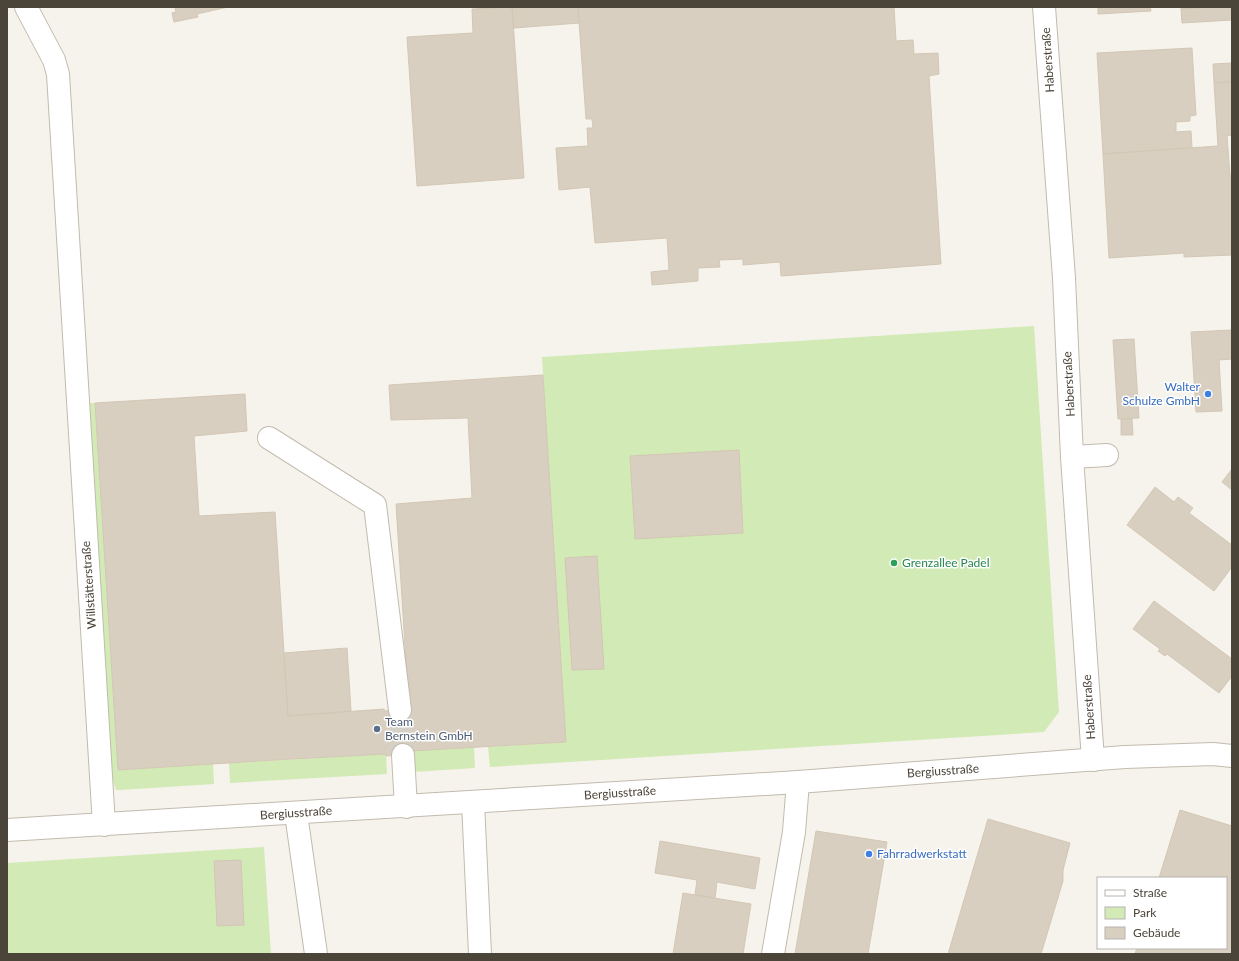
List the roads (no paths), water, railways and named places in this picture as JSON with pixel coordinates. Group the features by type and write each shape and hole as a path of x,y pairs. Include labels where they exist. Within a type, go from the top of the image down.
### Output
{"street":[{"name":"Willstätterstraße","path":"26,7 54,60 58,74 104,825"},
{"name":"Haberstraße","path":"1044,7 1064,278 1072,457 1093,760"},
{"path":"269,438 375,505 400,710"},
{"path":"1072,457 1107,455"},
{"name":"Bergiusstraße","path":"7,830 296,814 798,782 1093,760 1213,754 1232,756"},
{"path":"403,755 406,806"},
{"path":"773,954 794,832 798,782"},
{"path":"473,802 480,954"},
{"path":"296,814 316,954"}],"tunnel":[{"path":"400,710 403,755"}],"place":[{"name":"Walter Schulze GmbH","path":"1208,394"},
{"name":"Grenzallee Padel","path":"894,563"},
{"name":"Team Bernstein GmbH","path":"377,729"},
{"name":"Fahrradwerkstatt","path":"869,854"}]}
